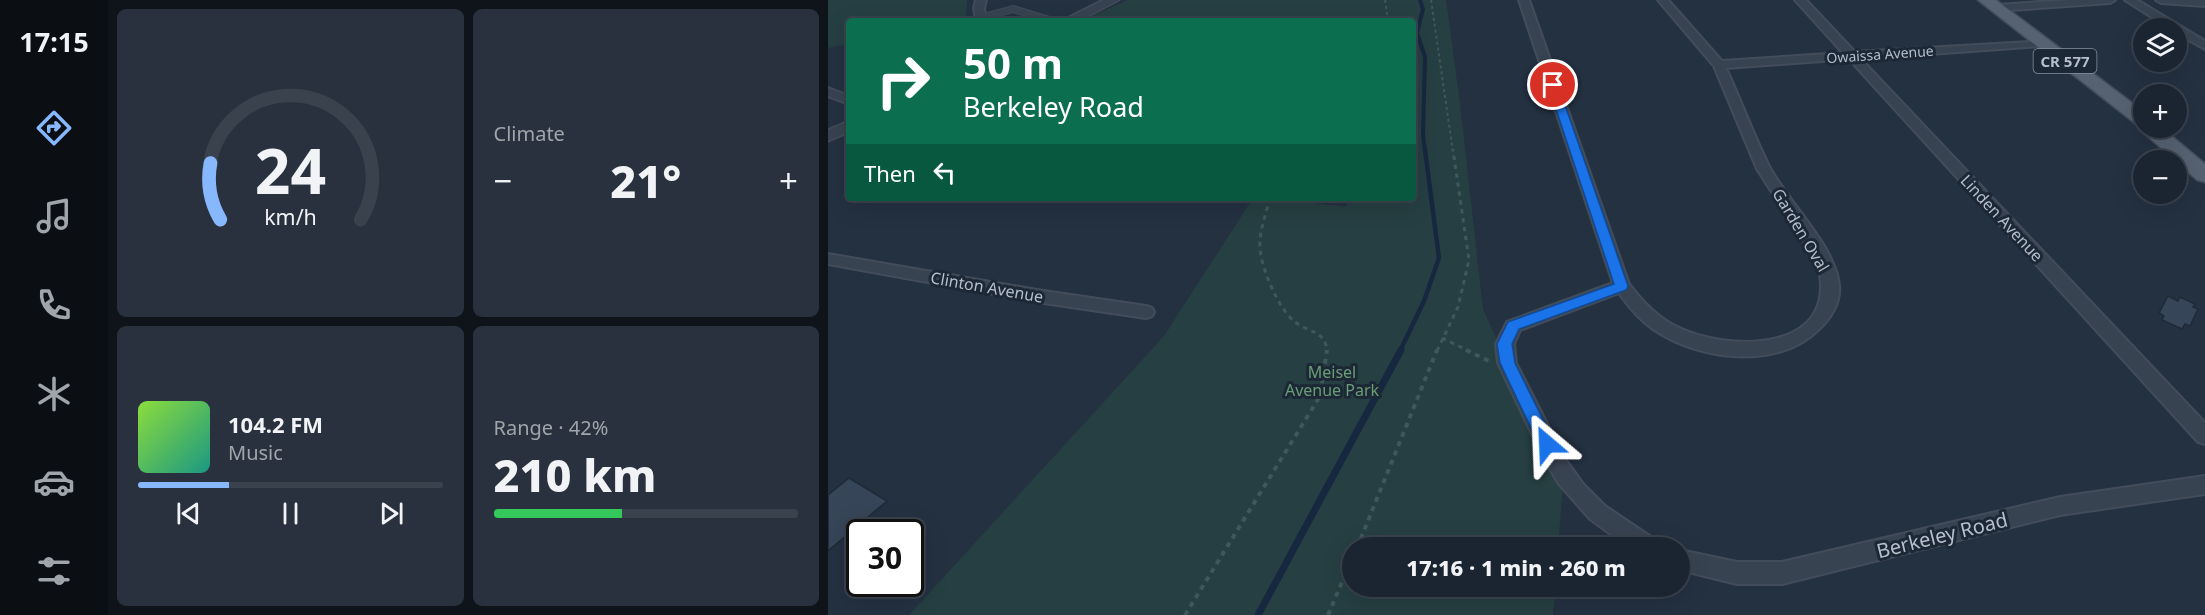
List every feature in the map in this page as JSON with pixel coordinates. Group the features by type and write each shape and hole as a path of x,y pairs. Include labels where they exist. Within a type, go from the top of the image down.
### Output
{"main road":[{"name":"CR 577","path":"1992,4 2133,113"},
{"path":"2162,138 2205,175"}],"street":[{"path":"981,0 981,18"},
{"path":"1074,18 1113,0"},
{"name":"Garden Oval","path":"1524,0 1622,286 1640,310 1658,324 1692,340 1726,348 1750,350 1780,344 1800,335 1816,324 1826,310 1830,286 1825,262 1764,169 1719,65 1663,0"},
{"name":"Linden Avenue","path":"1800,0 2205,436"},
{"path":"1992,4 2110,0"},
{"path":"2130,0 2205,46"},
{"path":"2162,0 2205,3"},
{"name":"Owaissa Avenue","path":"1719,65 2042,43"},
{"path":"828,92 846,99"},
{"path":"828,136 846,127"},
{"name":"Clinton Avenue","path":"828,259 1037,296 1146,312"},
{"path":"1622,286 1513,326 1504,344 1507,363 1557,464 1578,494 1609,522 1632,537"},
{"name":"Berkeley Road","path":"1690,563 1714,570 1737,573 1782,573 1804,570 2060,506 2205,485"}],"lane":[{"path":"984,18 1013,9 1043,18"},
{"path":"1033,18 1037,16"}],"path":[{"path":"1385,0 1388,18"},
{"path":"1361,537 1442,338 1458,307 1469,260 1431,0"},
{"path":"1185,615 1320,396 1326,342 1320,334 1294,321 1286,313 1276,295 1260,251 1269,201"},
{"path":"1442,338 1513,373"},
{"path":"1328,615 1342,582"}],"green space":[{"path":"828,0 967,0 966,18 846,18 846,45 828,48"},
{"name":"Meisel Avenue Park","path":"1127,0 1446,0 1483,309 1563,485 1559,537 1342,537 1342,597 1554,597 1553,615 909,615 1164,336 1251,201 1299,201 1346,207 1348,201 1416,201 1416,18 1088,18"}],"building":[{"path":"2168,296 2178,301 2180,297 2195,304 2193,307 2198,309 2190,326 2185,324 2182,329 2162,320 2164,316 2159,313"},
{"path":"849,478 887,501 866,519 846,519 846,536 828,551 828,495"}],"waterway":[{"path":"1420,0 1423,9 1417,33 1425,57 1423,134 1425,152"},
{"path":"1400,351 1424,301 1439,258 1425,150"},
{"path":"1258,615 1401,350"}],"route":[{"path":"1547,444 1507,363 1504,344 1513,326 1622,286 1553,85"}]}
